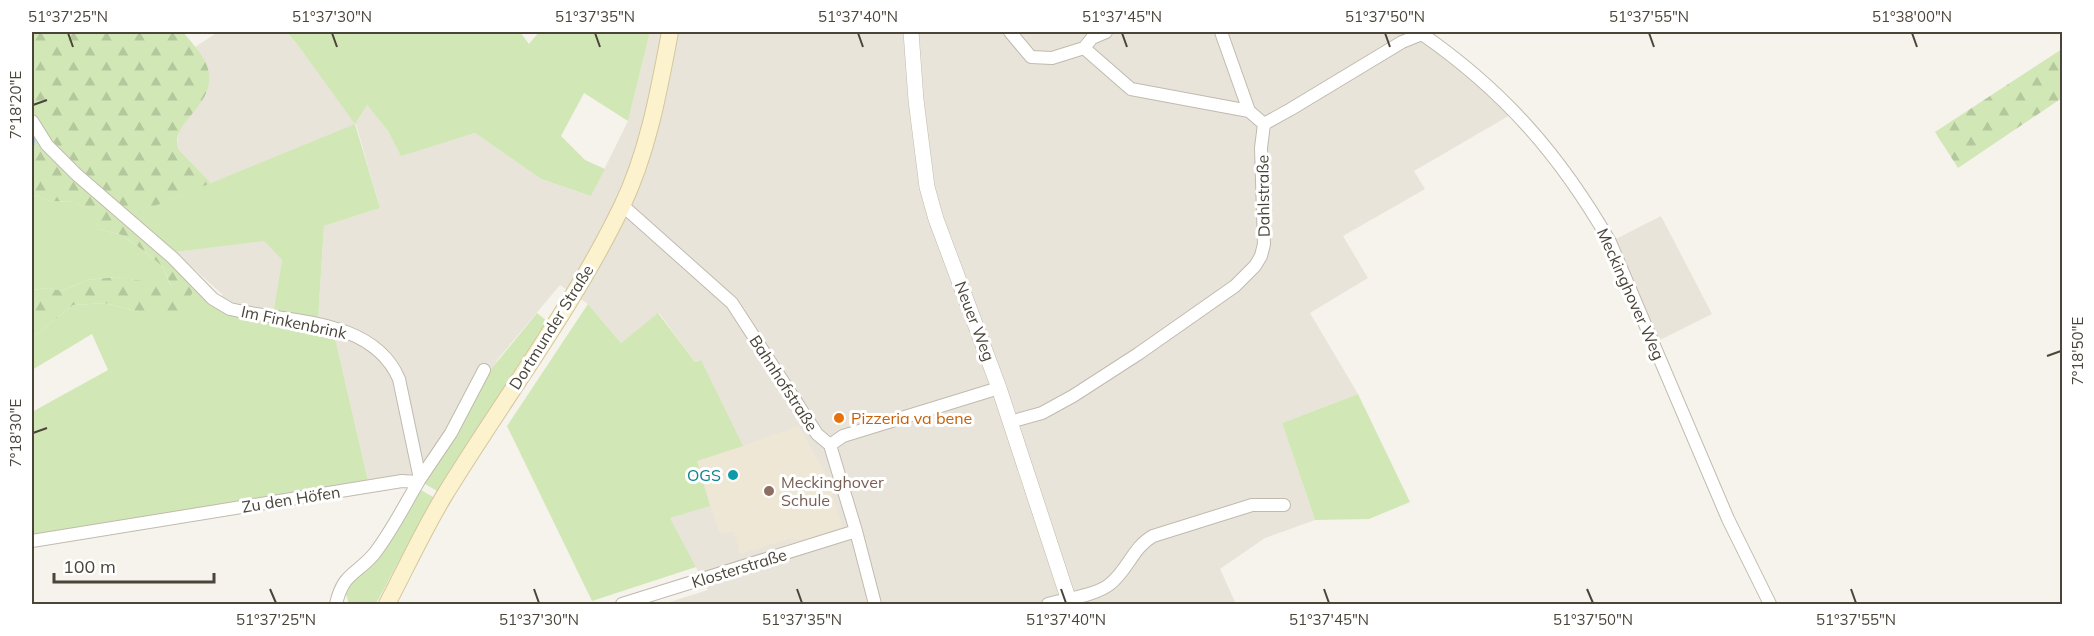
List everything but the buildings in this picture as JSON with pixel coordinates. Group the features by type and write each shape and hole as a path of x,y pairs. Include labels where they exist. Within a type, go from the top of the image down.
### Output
{"main road":[{"name":"Dortmunder Straße","path":"387,604 444,496 572,295 622,205 636,170 654,110 670,32"}],"street":[{"name":"Neuer Weg","path":"910,32 927,187 945,246 975,319 1011,422 1069,601"},
{"path":"1010,32 1031,57 1052,58 1084,48 1092,38 1106,32"},
{"path":"1221,32 1249,111 1264,124 1421,33"},
{"name":"Meckinghover Weg","path":"1421,33 1455,57 1491,88 1526,123 1560,163 1586,200 1610,242 1728,519 1770,604"},
{"path":"1084,48 1131,89 1249,111"},
{"name":"Im Finkenbrink","path":"32,121 47,145 76,174 172,258 213,299 230,309 331,327 360,337 377,347 395,369 399,379 419,481"},
{"name":"Dahlstraße","path":"1011,422 1042,413 1073,396 1235,286 1255,266 1264,244 1261,148 1264,124"},
{"name":"Bahnhofstraße","path":"622,205 732,303 817,434 830,445 875,604"},
{"path":"336,604 339,589 351,574 373,555 407,503 451,433 484,370"},
{"path":"830,445 843,436 999,388"},
{"name":"Zu den Höfen","path":"32,541 402,481 419,481"},
{"path":"1048,604 1069,601 1104,589 1113,583 1144,541 1153,536 1252,505 1284,505"},
{"name":"Klosterstraße","path":"622,604 856,531"},
{"path":"339,589 344,604"}],"shaded area":[{"path":"218,32 285,32 297,44 355,123 367,105 388,131 401,155 475,133 541,179 591,196 628,121 650,32 1432,32 1523,110 1512,114 1414,171 1425,189 1343,236 1368,278 1310,313 1358,394 1282,423 1315,520 1265,538 1220,569 1236,604 663,604 708,590 649,479 700,360 695,362 659,313 621,343 588,304 560,285 498,359 425,484 414,474 368,481 333,329 318,321 324,226 380,208 356,124 211,183 179,150 177,145 179,130 183,124 203,58 195,47"},
{"path":"1661,216 1712,314 1654,343 1610,242"},
{"path":"264,240 282,260 273,314 232,307 218,297 223,295 175,252"},
{"name":"Meckinghover Schule","path":"798,426 827,476 842,527 801,540 791,538 740,554 734,531 720,534 696,461"}],"green space":[{"path":"32,32 183,32 205,62 209,80 207,92 180,131 177,140 179,150 211,183 133,215 175,252 196,285 182,314 139,312 105,303 73,305 32,336 32,290 49,288 62,291 87,280 116,277 171,285 162,266 144,251 122,235 98,229 96,215 75,202 49,201 32,194"},
{"path":"286,32 520,32 529,44 539,32 650,32 628,121 584,93 561,136 585,160 605,169 591,196 541,179 475,133 401,156 388,131 367,105 355,124"},
{"path":"2062,49 2062,98 1958,168 1935,132"},
{"path":"355,124 380,208 324,226 318,321 273,314 282,260 264,241 175,252 132,215"},
{"path":"32,194 49,201 75,202 97,215 98,229 122,235 144,251 162,266 171,286 116,277 87,280 62,291 49,288 32,290"},
{"path":"196,285 210,299 333,329 368,481 32,537 32,412 108,370 92,334 32,370 32,336 73,305 105,303 139,312"},
{"path":"588,304 621,343 658,313 695,362 701,360 743,446 697,461 710,506 670,518 696,567 592,601 507,426"},
{"path":"537,313 547,321 437,491 425,484 492,368"},
{"path":"1358,394 1410,502 1369,519 1315,520 1282,423"},
{"path":"421,490 433,497 378,600 375,604 349,604 346,594 347,587 385,548"}],"waterway":[{"path":"32,136 34,141 32,149"}],"place":[{"name":"Pizzeria va bene","path":"839,418"},
{"name":"OGS","path":"733,475"},
{"name":"Meckinghover Schule","path":"769,491"}]}
